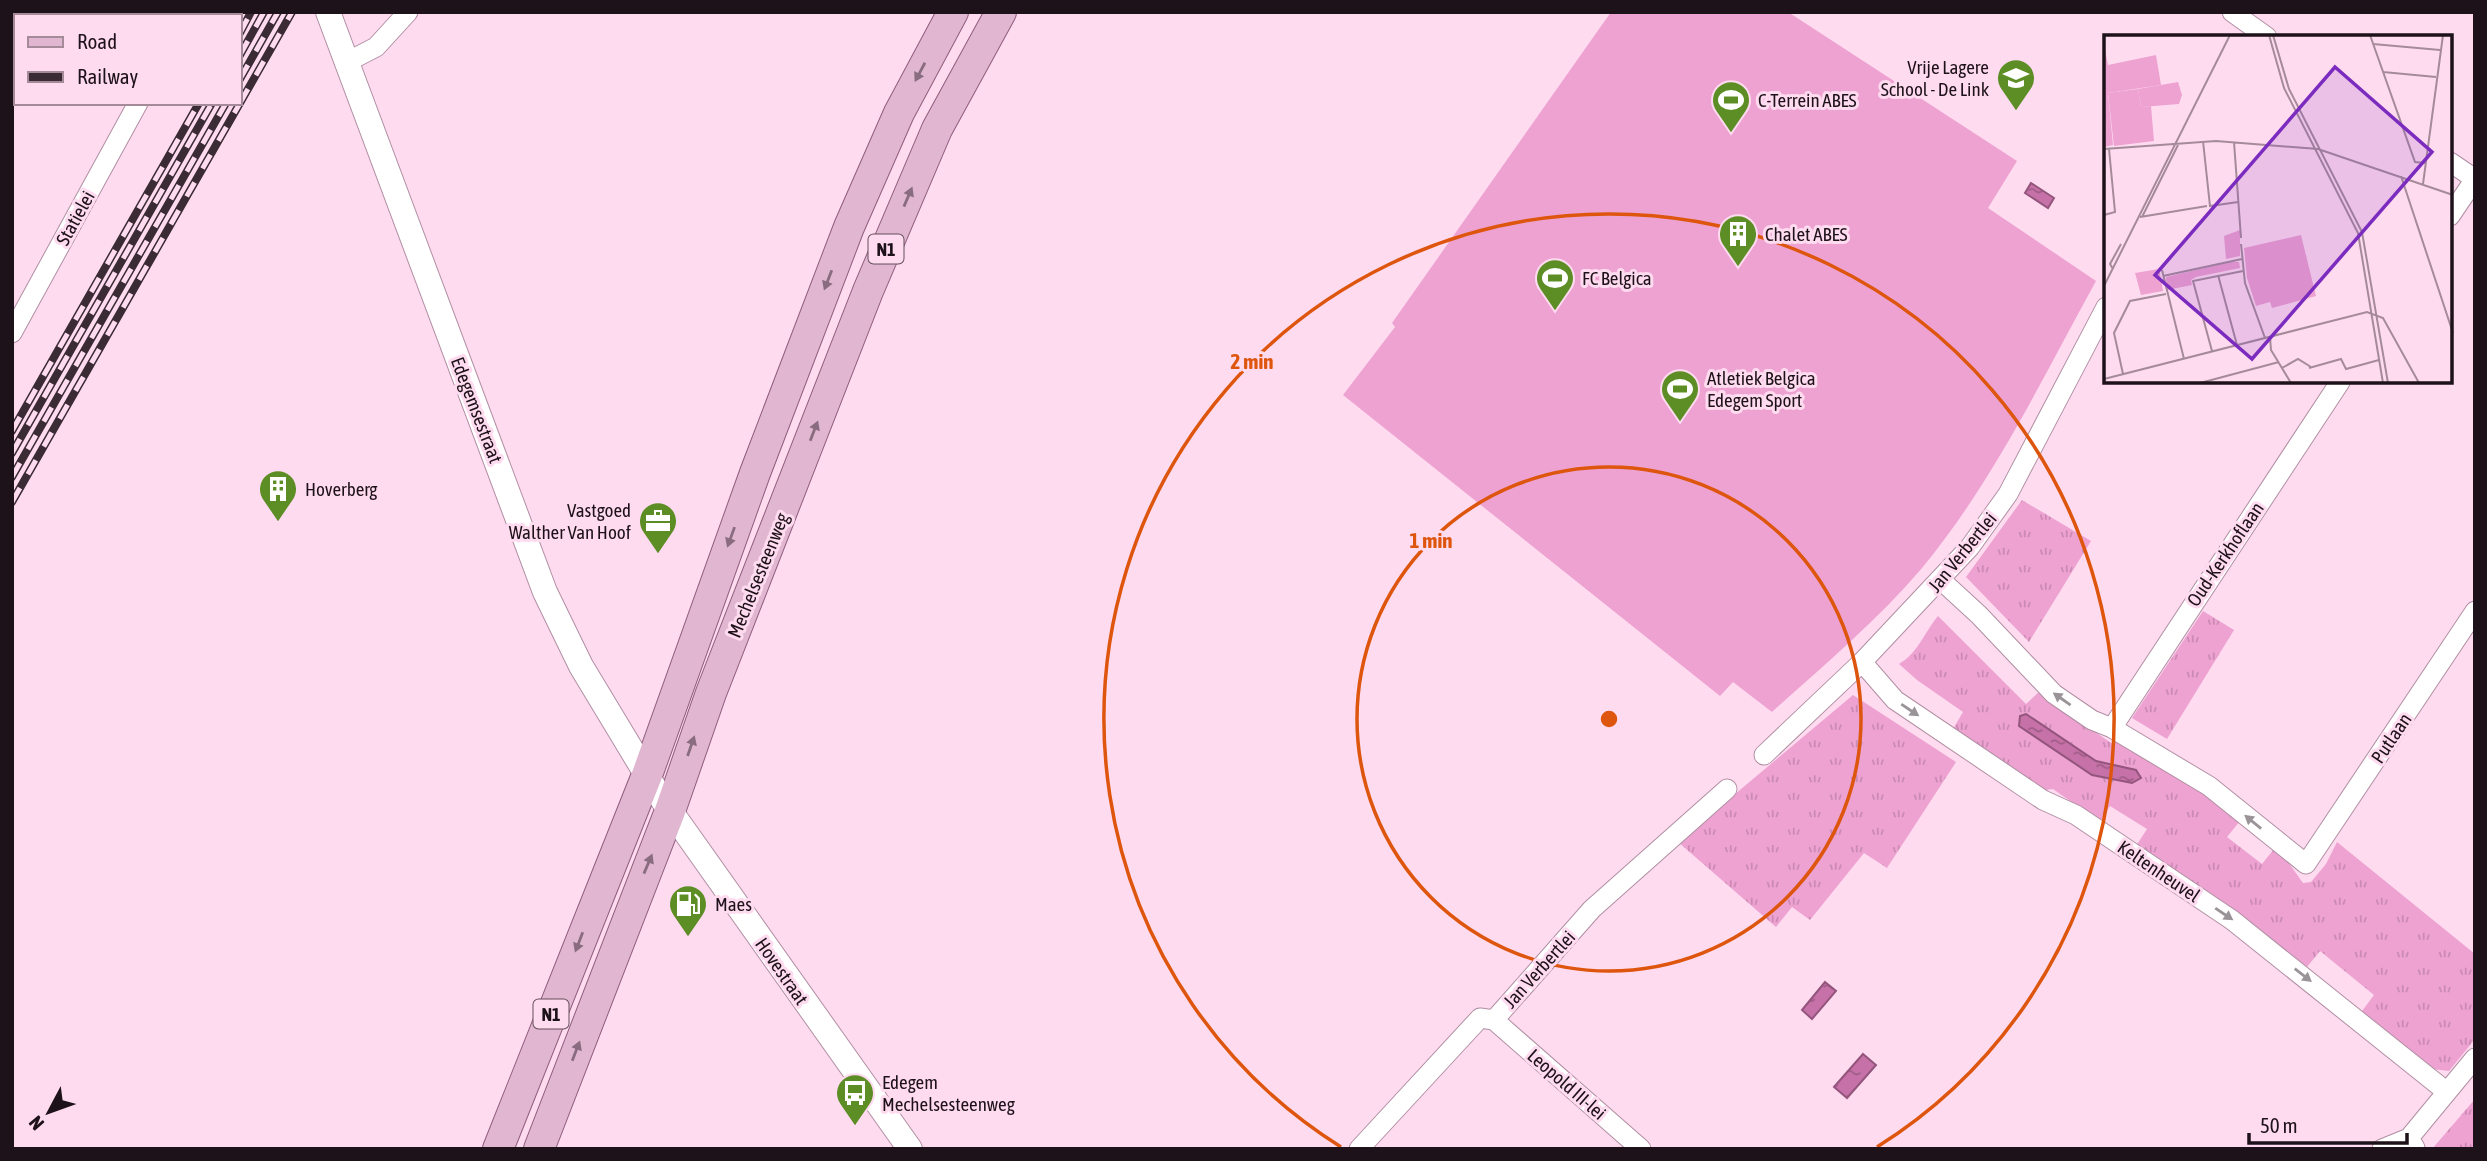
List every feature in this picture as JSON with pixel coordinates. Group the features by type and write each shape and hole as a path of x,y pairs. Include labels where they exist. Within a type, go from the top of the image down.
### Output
{"main road":[{"name":"Mechelsesteenweg","path":"539,1149 658,793 755,473 849,227 899,113 953,12"},
{"name":"Mechelsesteenweg","path":"498,1149 658,793 711,693 868,291 937,129 1001,12"}],"street":[{"name":"Edegemsestraat","path":"328,12 545,592 575,656 658,793"},
{"path":"345,63 376,47 408,12"},
{"path":"2232,12 2260,35"},
{"name":"Statielei","path":"12,333 137,105"},
{"path":"2452,163 2475,179 2452,213"},
{"name":"Jan Verbertlei","path":"1764,755 1862,662 1942,580 2008,494 2104,309"},
{"name":"Oud-Kerkhoflaan","path":"2112,728 2339,383"},
{"path":"1942,580 2054,694 2092,720 2112,728"},
{"name":"Putlaan","path":"2112,728 2208,786 2306,864 2475,611"},
{"name":"Keltenheuvel","path":"1862,662 1895,700 2043,800 2076,815 2232,920 2448,1092"},
{"name":"Jan Verbertlei","path":"1359,1149 1479,1018 1494,1020 1592,909 1727,789"},
{"name":"Hovestraat","path":"658,793 910,1149"},
{"name":"Leopold III-lei","path":"1494,1020 1641,1149"},
{"path":"2382,1149 2413,1144 2475,1058"}],"green space":[{"path":"1611,12 1788,12 2017,161 1988,208 2096,281 2015,429 1972,501 1948,535 1887,606 1772,712 1733,682 1720,696 1343,395 1395,327 1392,323"},
{"path":"2022,500 2091,541 2029,642 1966,577"},
{"path":"2203,611 2234,630 2167,739 2132,718"},
{"path":"1938,616 2026,704 2041,690 2050,700 2111,743 2121,741 2220,804 2240,821 2227,837 2262,864 2274,849 2288,862 2303,883 2311,882 2326,864 2337,842 2475,954 2475,1039 2449,1071 2432,1069 2362,1011 2374,995 2320,951 2307,967 2249,923 2136,846 2147,829 2110,806 2100,822 2053,789 2045,790 1953,729 1963,712 1899,664 1916,648"},
{"path":"1853,695 1956,762 1887,868 1864,853 1810,920 1792,907 1776,927 1678,842"},
{"path":"2475,1099 2475,1149 2432,1149"}],"water":[{"path":"2031,183 2054,198 2048,208 2025,193"},
{"path":"2026,714 2096,761 2136,770 2141,778 2132,783 2092,775 2019,726 2020,716"},
{"path":"1825,982 1836,991 1812,1019 1802,1010"},
{"path":"1863,1054 1876,1065 1847,1098 1834,1087"}],"railway":[{"path":"242,29 251,12"},
{"path":"242,51 264,12"},
{"path":"242,75 278,12"},
{"path":"242,100 292,12"},
{"path":"12,431 198,105"},
{"path":"12,453 211,105"},
{"path":"12,477 225,105"},
{"path":"12,502 239,105"}],"place":[{"name":"Vrije Lagere School - De Link","path":"2016,112"},
{"name":"C-Terrein ABES","path":"1731,134"},
{"name":"Chalet ABES","path":"1738,268"},
{"name":"FC Belgica","path":"1555,312"},
{"name":"Atletiek Belgica Edegem Sport","path":"1680,423"},
{"name":"Hoverberg","path":"278,523"},
{"name":"Vastgoed Walther Van Hoof","path":"658,555"},
{"name":"Maes","path":"688,938"},
{"name":"Edegem Mechelsesteenweg","path":"855,1127"}]}
